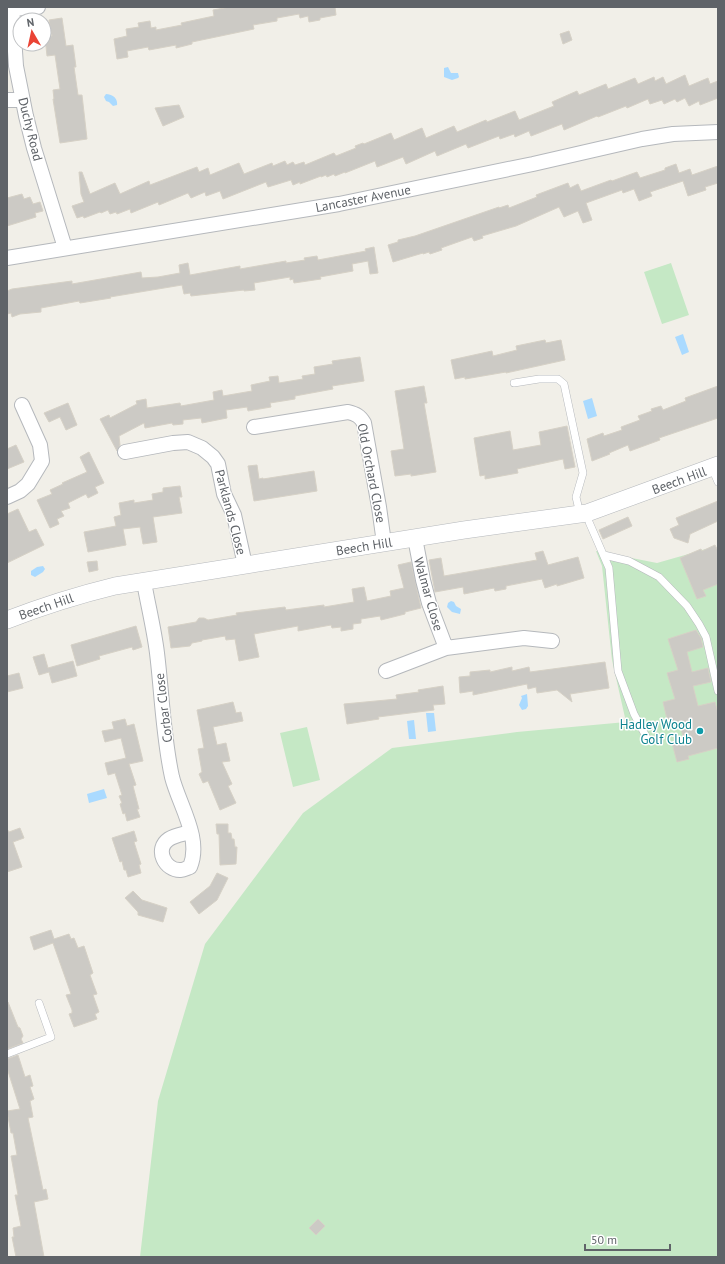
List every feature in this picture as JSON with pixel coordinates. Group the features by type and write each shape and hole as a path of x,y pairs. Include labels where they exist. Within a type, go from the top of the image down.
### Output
{"street":[{"path":"12,8 38,7"},
{"name":"Duchy Road","path":"12,8 16,66 23,100 34,148 65,248"},
{"path":"7,100 23,100"},
{"name":"Lancaster Avenue","path":"7,258 339,204 533,164 642,139 673,134 718,132"},
{"path":"7,497 20,491 28,484 42,461 40,445 22,405"},
{"name":"Old Orchard Close","path":"254,427 348,412 354,413 361,417 364,423 384,543"},
{"name":"Parklands Close","path":"125,452 173,443 188,442 202,448 213,457 218,464 224,494 234,515 245,565"},
{"name":"Beech Hill","path":"7,620 48,604 83,594 144,582 486,527 584,514 716,472"},
{"name":"Walmar Close","path":"415,538 429,603 446,648"},
{"name":"Corbar Close","path":"144,582 157,652 163,717 172,778 186,816 190,832"},
{"name":"Walmar Close","path":"386,671 446,648 524,638 552,641"}],"lane":[{"path":"514,383 539,379 558,379 564,384 583,473 576,497 589,522 609,568 618,671 634,714 648,740"},
{"path":"604,555 629,561 659,577 687,606 706,637 718,691"},
{"path":"7,1054 51,1037 39,1003"}],"green space":[{"path":"671,263 689,315 662,324 644,272"},
{"path":"706,549 718,582 718,1257 140,1257 158,1101 205,944 303,813 392,748 517,732 626,722 612,660 602,566 596,551 657,563"},
{"path":"307,727 320,780 293,787 280,733"}],"water":[{"path":"448,67 451,73 458,73 458,78 452,80 444,77 444,68"},
{"path":"106,94 117,100 117,105 113,106 106,101 104,97"},
{"path":"683,334 689,352 682,355 675,337"},
{"path":"592,398 597,416 588,419 583,401"},
{"path":"43,566 45,569 43,572 35,577 31,575 31,571 37,567"},
{"path":"451,601 461,609 460,614 452,612 447,607 448,603"},
{"path":"527,694 528,706 526,709 522,710 519,705 522,698 521,696"},
{"path":"426,713 434,713 436,731 428,732"},
{"path":"414,720 416,739 409,739 407,721"},
{"path":"104,789 107,798 89,803 87,794"}],"building":[{"path":"230,7 335,7 336,15 309,22 308,16 300,18 299,14 277,18 277,21 253,25 254,29 192,42 192,44 176,48 176,45 149,50 148,47 127,51 128,57 117,59 114,39 127,36 126,29 139,27 138,23 150,21 151,28 156,27 156,30 182,25 181,23 214,16 213,10"},
{"path":"62,18 66,46 73,45 78,95 82,95 87,139 60,143 53,99 53,90 60,89 55,55 47,56 47,52 52,52 52,20"},
{"path":"569,31 572,40 563,44 560,34"},
{"path":"685,75 689,86 708,78 710,84 718,81 718,98 700,105 699,101 689,106 685,98 677,102 675,99 664,104 662,100 650,104 648,99 627,108 626,106 598,117 597,116 564,130 562,124 531,136 529,131 515,137 514,134 500,139 499,136 468,148 466,144 437,156 435,151 406,164 403,157 377,167 375,161 345,173 335,176 334,174 327,177 326,175 321,176 300,184 300,182 293,185 291,180 268,187 266,182 223,199 220,191 206,196 205,192 191,198 188,193 159,205 158,202 131,213 130,209 117,214 116,212 110,214 108,210 84,218 83,216 77,218 72,206 84,202 81,194 79,172 82,172 90,194 115,183 120,194 149,181 150,185 197,167 199,172 208,168 210,175 239,163 244,174 272,163 273,166 285,161 287,165 293,162 295,165 304,162 305,165 334,153 336,156 356,148 355,146 391,133 394,140 422,128 426,138 454,126 457,132 486,120 487,122 515,111 519,120 554,106 552,102 577,91 579,95 606,84 608,89 635,78 638,84 654,77 655,81 663,77 666,84"},
{"path":"179,105 184,117 163,126 155,108"},
{"path":"676,164 679,173 690,169 692,175 718,166 718,183 705,187 706,190 688,196 683,181 650,192 652,196 639,201 634,189 623,193 622,190 586,203 592,220 583,223 578,211 564,217 559,207 516,226 482,236 483,238 474,241 472,237 441,248 442,250 430,254 429,252 423,253 393,262 388,245 398,242 398,240 415,236 499,207 508,205 509,208 537,197 536,195 568,183 570,188 578,184 581,191 637,172 640,178 665,170 665,168"},
{"path":"22,194 24,199 30,197 33,204 40,202 43,211 35,213 36,217 7,226 7,198"},
{"path":"374,247 378,273 370,274 368,261 352,264 353,271 320,277 321,279 294,283 293,279 290,280 290,277 254,283 255,290 191,296 190,293 184,294 182,285 110,297 111,298 80,303 79,301 41,308 41,312 20,314 12,317 11,313 7,314 7,291 12,289 72,281 72,284 141,272 142,278 158,277 180,273 179,265 188,263 190,275 240,266 240,269 286,261 286,263 305,260 304,258 317,256 318,260 366,251 365,249"},
{"path":"545,340 546,343 561,340 565,360 506,373 455,379 451,360 492,351 493,356 517,350 516,346"},
{"path":"360,357 364,381 332,386 333,389 295,396 295,399 270,403 271,407 248,411 247,407 226,410 227,418 202,423 201,418 183,420 183,424 173,425 172,423 145,428 144,423 119,436 120,445 117,451 100,419 109,415 110,418 137,404 136,401 146,399 147,408 180,403 181,406 214,400 213,392 222,390 223,396 252,391 251,385 270,381 269,377 278,376 279,383 303,379 302,376 315,374 314,367 333,364 332,361"},
{"path":"424,386 427,403 424,403 436,472 411,476 411,474 395,476 391,451 404,449 395,391"},
{"path":"718,386 718,418 659,438 660,440 630,451 628,445 592,461 587,439 603,433 604,436 622,430 621,427 640,420 638,416 652,411 651,409 661,406 663,410 686,401 685,398"},
{"path":"68,403 77,425 66,430 60,417 49,422 44,413"},
{"path":"567,426 575,467 565,469 563,459 517,469 518,473 485,479 485,475 480,476 474,438 510,431 513,450 541,445 539,432"},
{"path":"16,445 24,462 7,469 7,449"},
{"path":"89,452 104,483 95,487 98,493 88,498 86,494 68,503 70,508 61,511 64,516 57,519 59,524 50,528 37,500 52,494 50,490 63,484 62,483 87,472 80,457"},
{"path":"257,465 259,479 314,471 317,491 254,501 248,466"},
{"path":"180,486 182,497 179,497 182,513 153,517 157,542 143,544 140,527 123,529 126,545 88,552 84,532 116,526 114,517 121,515 119,503 134,500 134,503 153,500 152,494 163,492 163,488"},
{"path":"718,501 718,521 690,534 688,543 674,538 670,529 679,525 676,518"},
{"path":"18,509 29,532 36,529 44,545 7,563 7,514"},
{"path":"628,517 632,526 603,539 599,530"},
{"path":"715,545 718,551 718,584 703,590 706,596 697,599 680,558"},
{"path":"543,551 548,565 578,557 584,578 545,588 542,579 506,586 506,589 495,591 494,588 464,594 463,587 435,592 429,560 441,558 444,576 537,560 535,553"},
{"path":"97,561 98,570 89,572 87,562"},
{"path":"411,562 421,608 405,612 405,614 381,620 380,616 361,619 361,623 353,624 353,629 341,631 341,627 332,628 331,625 298,631 298,626 254,634 259,657 239,661 235,639 226,640 225,636 202,640 192,643 190,646 171,648 168,627 196,622 199,618 208,620 237,615 236,613 285,607 286,610 324,605 324,607 354,602 352,589 364,587 367,601 391,596 390,591 404,588 398,565"},
{"path":"136,626 142,647 133,650 132,647 99,656 100,659 77,666 71,645"},
{"path":"696,630 701,638 703,647 687,652 692,672 708,668 711,682 693,686 698,706 715,702 718,713 718,748 688,756 689,759 677,762 672,743 684,740 679,721 672,723 671,718 667,719 663,702 675,699 667,673 678,670 668,639"},
{"path":"44,654 48,668 73,661 77,676 52,683 49,672 39,675 33,657"},
{"path":"605,662 609,688 570,694 572,702 557,690 537,693 536,687 528,689 527,684 473,695 473,691 460,693 459,677 470,676 470,672 490,670 490,672 512,667 512,671 529,667 530,672"},
{"path":"19,673 23,688 7,692 7,676"},
{"path":"443,686 445,704 433,705 434,710 378,717 379,719 347,724 344,704 397,699 396,695 419,692 418,690"},
{"path":"233,702 236,713 241,712 243,721 213,727 217,745 226,743 230,761 222,762 232,784 228,786 236,803 220,810 208,781 203,783 199,774 202,772 198,749 204,748 197,710"},
{"path":"125,719 127,726 134,724 143,761 129,764 136,785 133,786 140,817 127,821 120,804 122,803 119,796 122,795 115,773 108,775 105,763 126,758 121,738 105,742 102,731 114,729 112,722"},
{"path":"216,824 228,824 228,833 231,833 232,839 234,839 235,847 237,847 236,864 220,865 219,834 217,834"},
{"path":"20,828 24,838 13,842 22,867 7,872 7,829 9,832"},
{"path":"134,831 137,841 134,842 141,864 139,865 141,873 128,877 126,870 124,870 122,861 120,862 112,838"},
{"path":"217,873 228,878 217,900 199,914 190,902 210,886"},
{"path":"133,891 142,900 167,908 163,922 138,915 138,912 125,898"},
{"path":"51,930 54,939 69,934 71,939 74,938 78,948 84,946 93,973 90,975 97,994 93,995 99,1012 95,1014 97,1019 74,1027 69,1014 72,1013 72,1010 66,995 71,994 53,943 34,950 30,937"},
{"path":"7,1002 18,1027 20,1028 23,1036 21,1039 23,1043 7,1049"},
{"path":"18,1055 25,1077 30,1075 33,1086 30,1087 34,1099 30,1101 33,1117 28,1118 43,1190 46,1189 48,1199 34,1202 44,1257 16,1257 12,1237 14,1237 13,1228 21,1226 15,1195 18,1195 11,1156 17,1155 7,1111 20,1109 7,1068 7,1059"},
{"path":"318,1219 325,1226 316,1235 309,1228"}],"place":[{"name":"Hadley Wood Golf Club","path":"700,731"}]}
